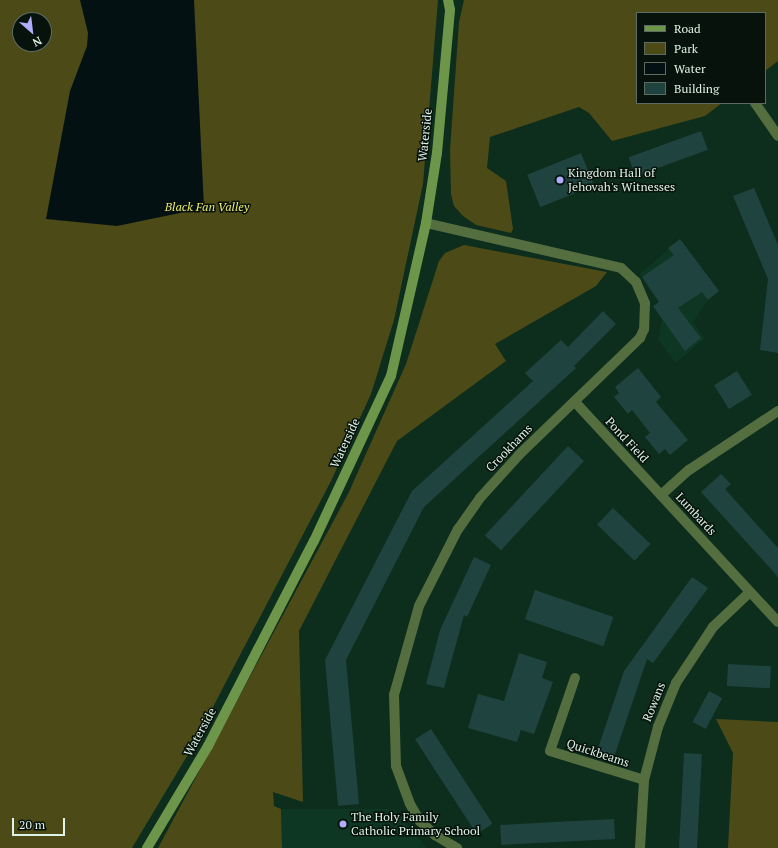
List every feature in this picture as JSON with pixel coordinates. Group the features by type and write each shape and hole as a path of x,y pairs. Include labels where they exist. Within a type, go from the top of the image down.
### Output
{"main road":[{"name":"Waterside","path":"147,848 208,746 311,548 391,376 426,223 437,153 449,5 455,0"}],"street":[{"path":"756,104 778,136"},
{"name":"Crookhams","path":"426,223 621,268 636,282 645,303 644,329 640,338 514,460 480,498 458,529 419,606 405,648 394,695 396,766 410,804 420,821 435,836 457,848"},
{"name":"Pond Field","path":"575,402 661,495"},
{"name":"Lumbards","path":"778,411 688,470 661,495 778,622"},
{"name":"Rowans","path":"640,848 644,780 658,726 676,683 713,627 750,592"},
{"name":"Quickbeams","path":"575,678 550,751 644,780"}],"shaded area":[{"path":"680,239 719,291 708,300 693,322 705,338 676,363 658,340 662,319 653,306 659,302 640,274"},
{"name":"The Holy Family Catholic Primary School","path":"281,809 394,809 427,848 282,848"}],"green space":[{"name":"Black Fan Valley","path":"0,0 438,0 423,184 394,320 371,394 331,481 190,751 132,848 0,848"},
{"path":"464,0 778,0 778,61 766,70 766,12 636,12 636,104 721,104 705,116 612,141 589,113 579,107 490,137 487,168 506,181 513,229 511,233 476,225 463,216 454,206 451,194 450,150 459,22"},
{"path":"464,245 607,272 596,286 495,344 506,361 397,441 299,631 303,802 273,792 274,806 281,809 282,848 158,848 349,492 406,364 439,261 445,253"},
{"path":"716,719 778,722 778,848 728,848 733,753"}],"water":[{"path":"80,0 194,0 204,208 117,226 46,219 70,91 87,46 88,33"}],"building":[{"path":"701,131 708,150 635,176 629,157"},
{"name":"Kingdom Hall of Jehovah's Witnesses","path":"581,153 594,185 540,207 527,175"},
{"path":"754,188 778,245 778,353 760,350 768,279 733,196"},
{"path":"680,239 719,291 708,300 702,292 678,308 701,338 685,351 653,306 659,302 642,277 674,255 668,248"},
{"path":"603,311 616,324 574,366 576,368 424,507 346,660 359,804 338,806 325,660 412,491 533,381 525,373 561,340 568,347"},
{"path":"638,368 661,397 656,402 688,440 670,455 665,449 659,454 645,437 650,433 632,410 628,414 614,397 619,393 615,387"},
{"path":"737,371 752,395 729,409 714,385"},
{"path":"568,446 584,461 501,550 485,535"},
{"path":"721,474 731,484 725,489 778,548 778,577 701,492"},
{"path":"613,508 650,544 634,561 597,525"},
{"path":"474,557 491,565 467,617 464,615 444,688 426,684 440,630"},
{"path":"692,577 708,588 653,663 647,659 613,760 596,754 624,671"},
{"path":"535,590 613,617 603,646 525,619"},
{"path":"519,653 547,662 542,678 553,682 534,734 521,730 517,742 468,728 478,694 504,701"},
{"path":"728,664 771,666 770,688 727,686"},
{"path":"709,691 722,698 706,729 693,722"},
{"path":"431,729 493,824 477,834 415,739"},
{"path":"684,753 702,754 697,848 679,848"},
{"path":"614,819 615,839 501,845 500,825"}],"place":[{"name":"Kingdom Hall of Jehovah's Witnesses","path":"560,180"},
{"name":"The Holy Family Catholic Primary School","path":"343,824"}]}
